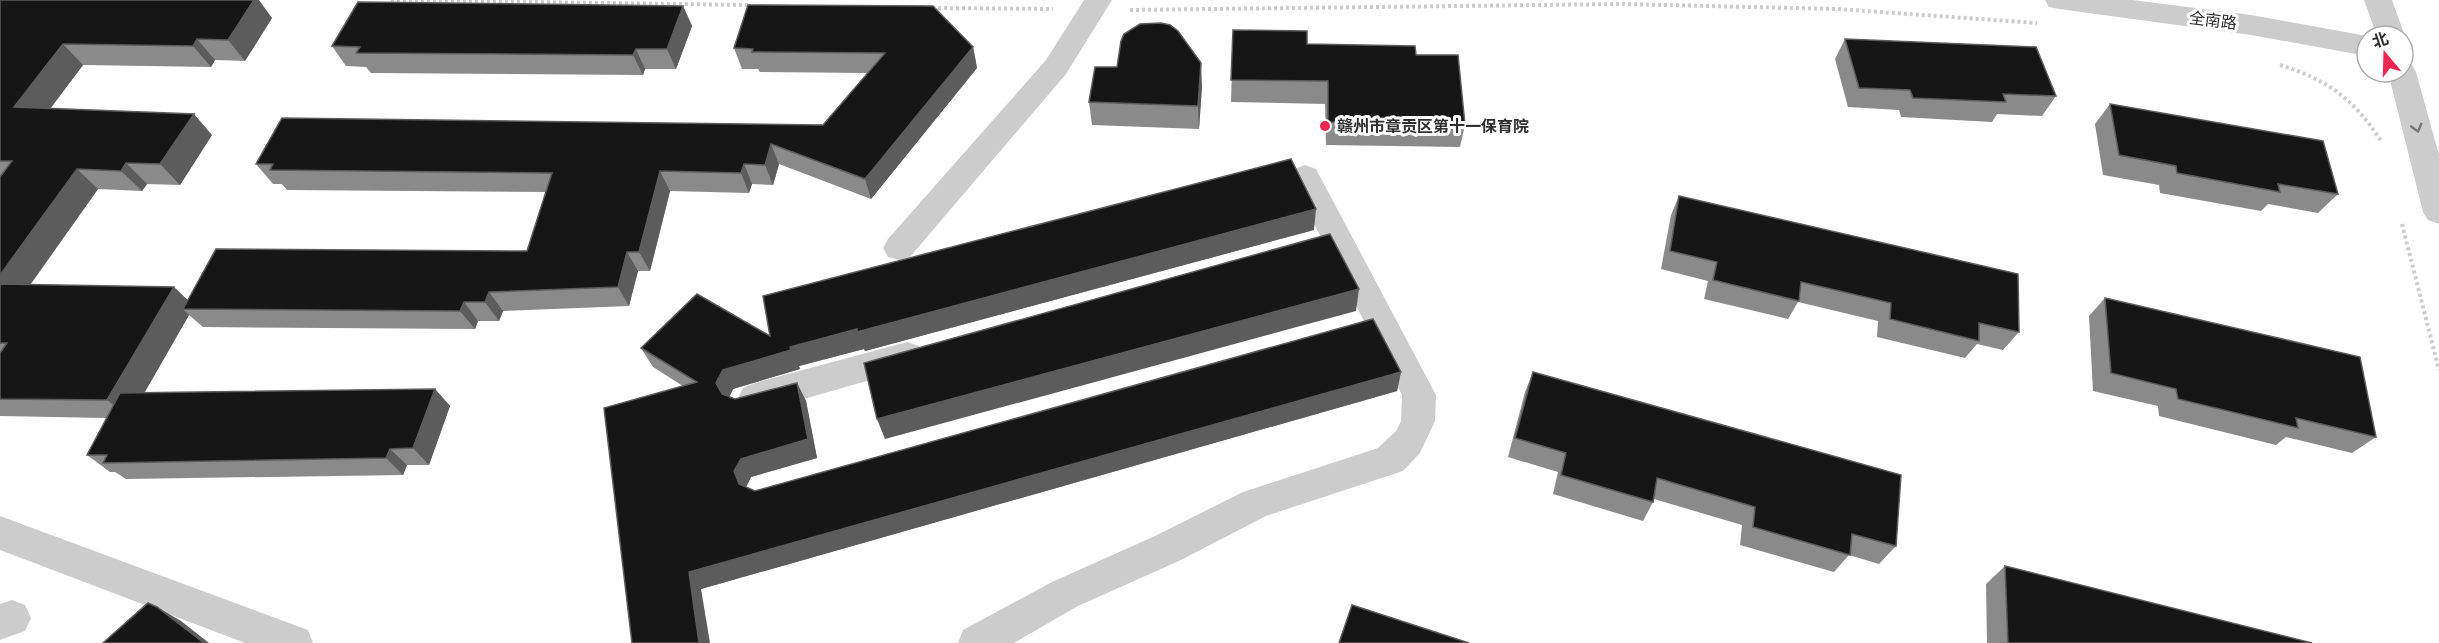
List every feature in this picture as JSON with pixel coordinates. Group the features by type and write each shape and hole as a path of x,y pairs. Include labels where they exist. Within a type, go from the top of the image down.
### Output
{"street":[{"name":"全南路","path":"2059,0 2251,25 2355,44"},
{"path":"2378,0 2387,24"},
{"path":"899,248 1056,67 1096,5"},
{"path":"2405,84 2439,212"},
{"path":"977,643 1065,594 1168,548 1256,502 1390,460 1408,442 1418,421 1419,395 1305,177"},
{"path":"1303,248 1337,238"},
{"path":"1346,330 1380,320"},
{"path":"747,401 940,348"},
{"path":"0,533 294,643"}],"path":[{"path":"391,0 760,5"},
{"path":"927,8 1096,5 1634,4 1838,9 2037,24"},
{"path":"2273,63 2304,72 2340,94 2363,113 2382,142"},
{"path":"2402,222 2439,369"}],"building":[{"path":"0,0 254,0 228,40 197,39 193,46 63,44 14,107 194,114 160,164 126,163 121,171 77,169 0,275 0,177 12,161 0,161"},
{"path":"358,2 683,6 667,49 636,49 633,55 356,53 360,47 332,46"},
{"path":"748,5 933,6 973,47 865,179 771,144 765,165 744,164 741,173 660,171 639,252 627,252 618,287 489,292 485,302 464,302 460,311 183,309 216,249 527,251 552,173 270,170 273,164 256,164 282,118 823,125 885,53 752,52 753,49 734,48"},
{"path":"1140,24 1170,25 1178,31 1201,63 1198,106 1089,102 1095,67 1117,67 1124,34"},
{"path":"1233,30 1307,31 1307,44 1415,46 1416,55 1458,55 1465,125 1328,122 1328,81 1231,80"},
{"path":"1845,39 2036,47 2056,96 2003,94 2006,102 1913,98 1910,90 1859,88"},
{"path":"2110,104 2323,141 2338,194 2278,184 2280,192 2177,173 2176,166 2119,155"},
{"path":"1291,159 1316,209 857,332 857,329 790,347 791,350 723,370 716,383 722,394 735,399 797,383 808,439 741,459 734,471 739,484 755,491 1373,319 1401,372 689,572 699,643 632,643 604,408 697,382 641,348 697,294 770,336 763,296"},
{"path":"1679,196 2018,274 2019,332 1979,323 1979,341 1890,319 1891,303 1801,282 1799,301 1713,280 1717,262 1670,251"},
{"path":"1330,234 1359,289 877,419 864,363"},
{"path":"0,284 174,287 107,400 0,399 0,353 7,343 0,343"},
{"path":"2105,298 2360,357 2376,437 2296,418 2298,428 2178,399 2176,389 2111,373"},
{"path":"1533,372 1901,475 1896,546 1852,534 1850,555 1753,527 1755,507 1657,478 1653,502 1561,475 1566,453 1515,438"},
{"path":"435,389 413,448 390,449 386,458 103,463 107,455 87,455 120,393"},
{"path":"2005,566 2312,643 2008,643"},
{"path":"148,603 157,607 204,643 103,643"},
{"path":"1352,605 1469,643 1339,643"}],"place":[{"name":"赣州市章贡区第十一保育院","path":"1325,126"}]}
